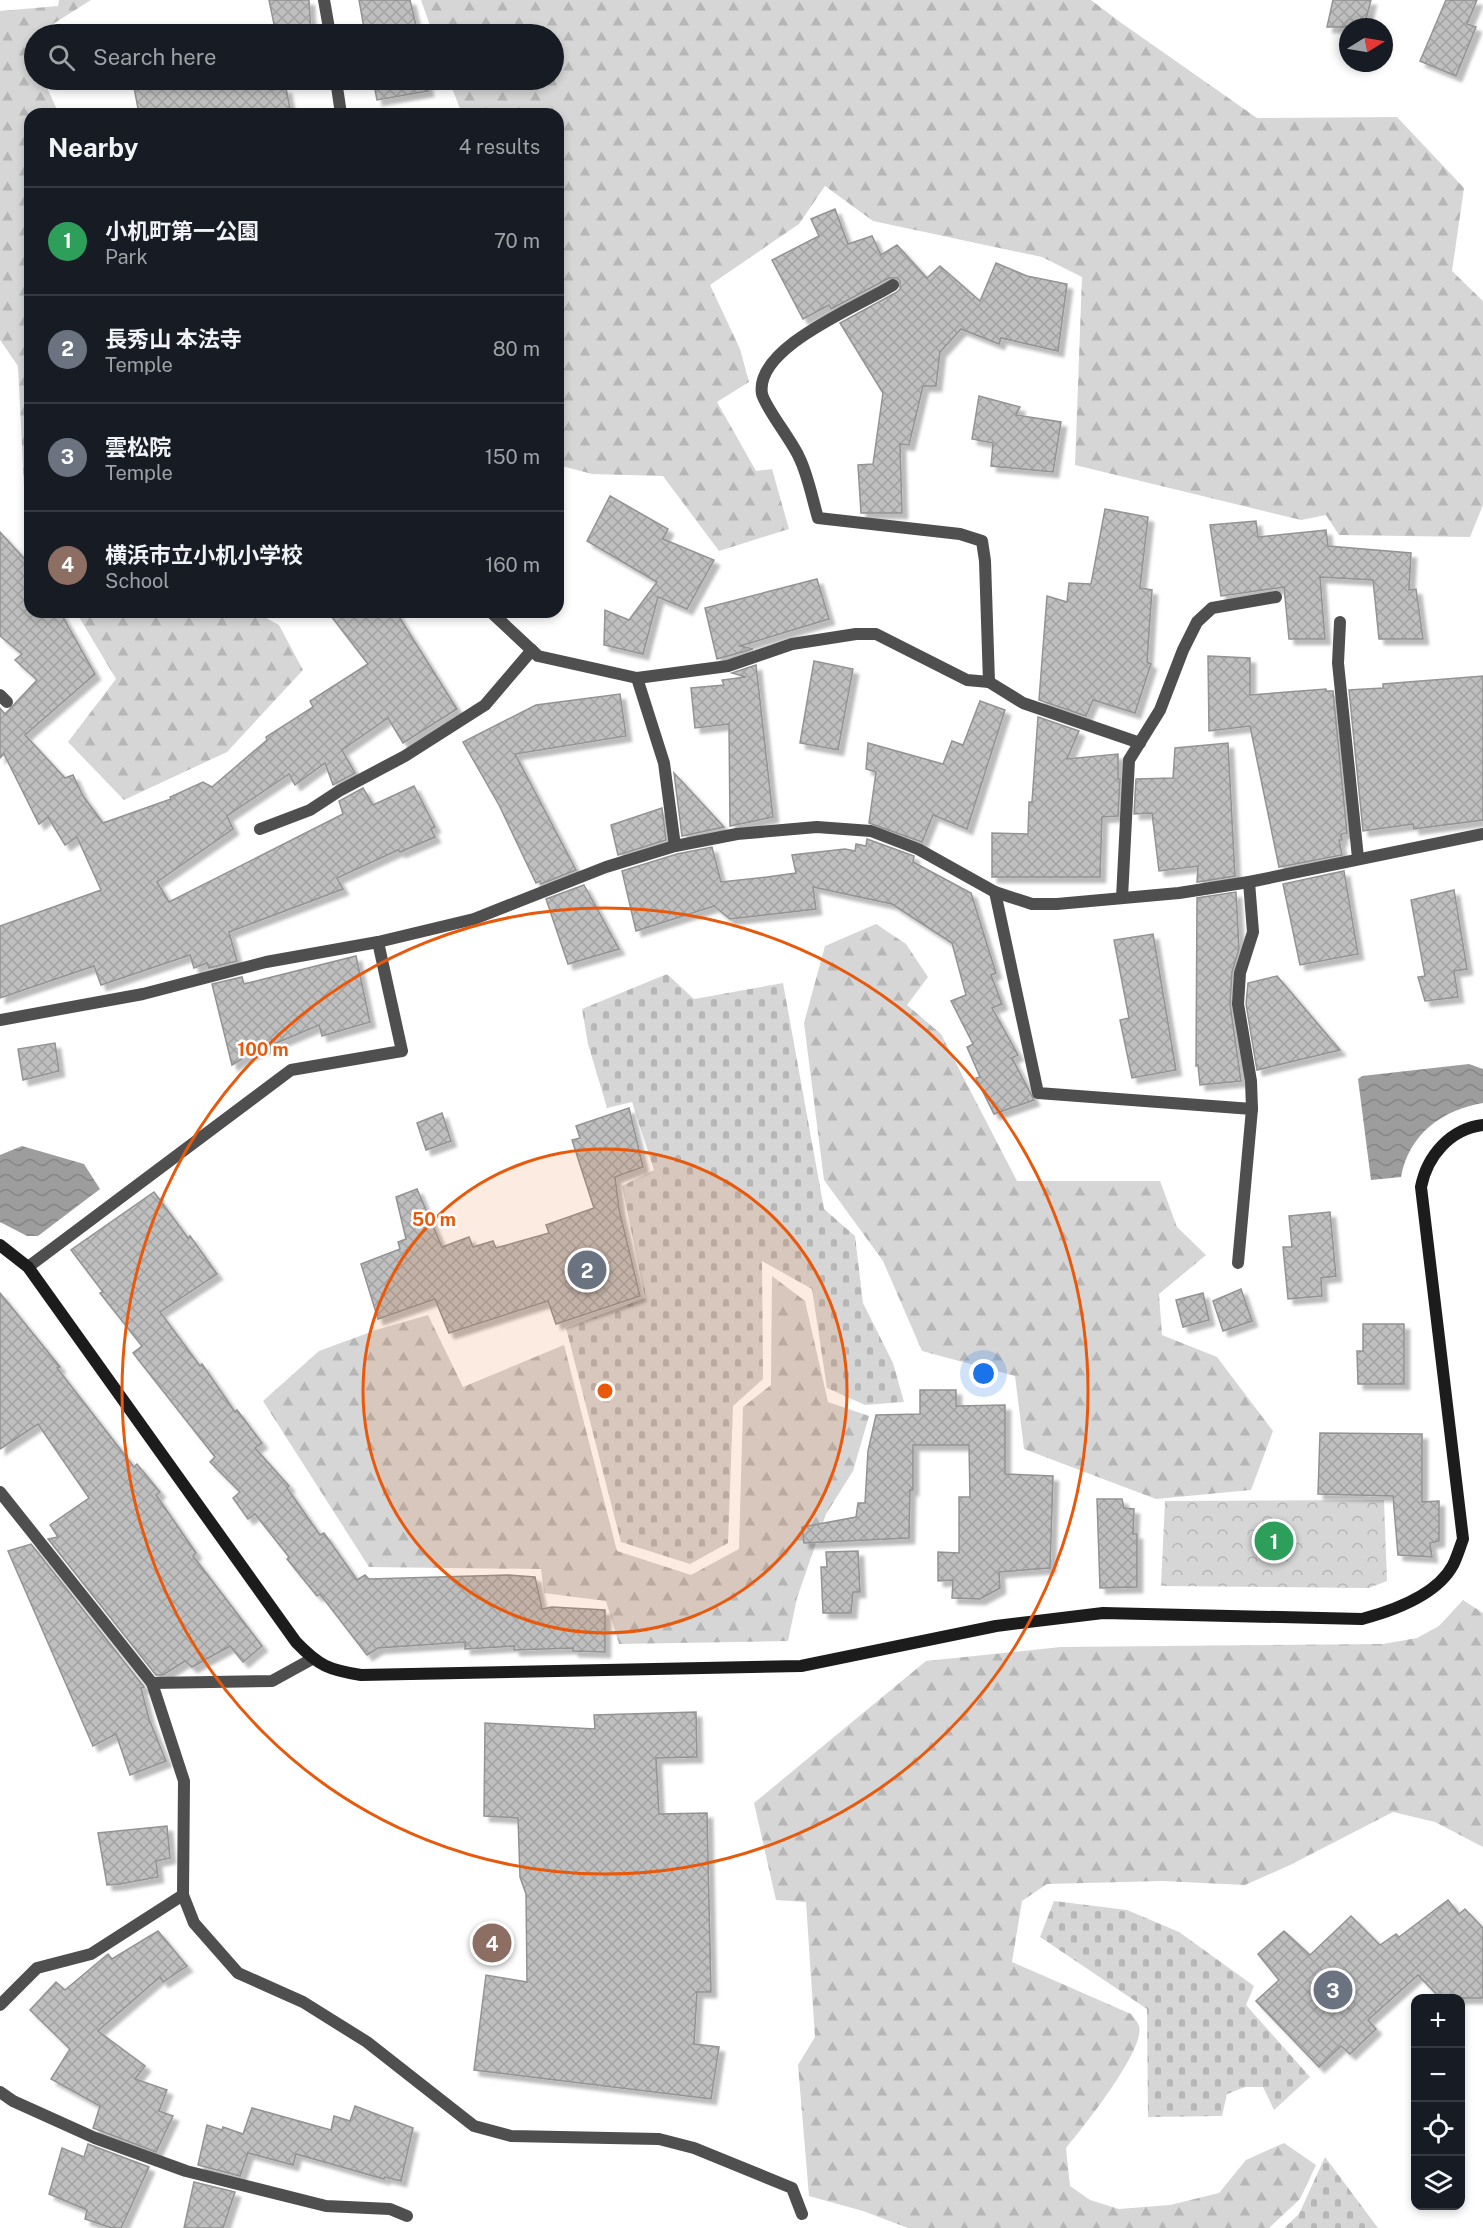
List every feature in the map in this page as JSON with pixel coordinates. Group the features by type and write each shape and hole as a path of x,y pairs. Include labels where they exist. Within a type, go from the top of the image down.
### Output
{"street":[{"path":"324,0 328,24"},
{"path":"337,90 340,108"},
{"path":"893,285 832,318 787,346 763,377 762,395 800,458 818,518 960,534 982,541 985,561 989,682"},
{"path":"1122,898 1129,760 1160,710 1183,650 1197,622 1212,608 1276,597"},
{"path":"497,618 538,656 637,678 728,666 792,644 856,634 876,634 967,680 989,682 1023,703 1140,743"},
{"path":"1340,622 1338,663 1358,858"},
{"path":"260,829 310,810 339,791 405,756 485,705 532,650"},
{"path":"637,678 664,763 675,846"},
{"path":"0,1020 143,994 266,962 378,942 474,919 606,867 675,846 737,834 818,827 871,831 918,849 995,892 1032,904 1057,904 1179,893 1249,882 1483,834"},
{"path":"1238,1263 1252,1109 1251,1080 1238,1004 1240,973 1253,932 1249,882"},
{"path":"995,892 1038,1093 1252,1109"},
{"path":"27,1267 291,1070 402,1051 378,942"},
{"path":"0,1245 27,1267 296,1642 312,1659 333,1670 362,1675 801,1666 996,1626 1103,1613 1362,1619 1387,1613 1408,1604 1434,1586 1453,1566 1463,1539 1421,1187 1425,1170 1433,1156 1451,1138 1483,1125"},
{"path":"0,1492 152,1683 184,1781 183,1895 194,1923 238,1972 303,2002 367,2042 474,2126 512,2136 660,2139 694,2148 792,2188 802,2214"},
{"path":"152,1683 272,1681 312,1659"},
{"path":"0,2006 37,1968 91,1954 183,1895"},
{"path":"0,2092 13,2101 95,2138 186,2171 326,2206 390,2209 407,2216"}],"green space":[{"path":"59,0 91,0 53,24 24,24 24,90 48,90 56,108 24,108 24,487 18,366 0,340 0,11 58,6"},
{"path":"421,0 1091,0 1257,118 1397,117 1464,188 1452,271 1483,301 1483,505 1470,537 1339,535 1326,515 1301,520 1075,465 1082,277 1042,257 873,221 825,186 799,224 710,285 740,349 749,382 717,402 756,471 772,469 789,529 719,551 663,476 592,474 564,467 564,108 460,108 453,90 564,90 564,24 429,24"},
{"path":"80,618 266,618 279,625 303,670 227,752 124,800 68,742 116,679"},
{"path":"876,924 906,944 928,977 907,1005 941,1034 1017,1181 1160,1181 1177,1227 1206,1255 1159,1294 1162,1335 1217,1357 1273,1431 1251,1490 1156,1499 1024,1449 1015,1376 922,1351 883,1261 824,1180 804,1023 825,946"},
{"path":"667,974 694,999 783,983 824,1209 855,1236 863,1303 893,1363 904,1402 865,1405 827,1388 812,1289 762,1261 763,1379 733,1406 728,1543 690,1564 621,1542 566,1328 645,1298 622,1186 654,1170 632,1102 607,1108 588,1044 582,1009"},
{"path":"772,1276 805,1301 828,1402 869,1416 853,1471 826,1514 797,1598 788,1641 619,1644 606,1601 544,1593 541,1569 369,1567 263,1401 319,1351 376,1330 428,1315 463,1387 564,1345 617,1551 691,1575 739,1549 743,1407 771,1385"},
{"path":"1384,1500 1387,1581 1369,1588 1161,1586 1165,1501"},
{"path":"1463,1600 1483,1613 1483,1847 1435,1822 1393,1812 1290,1865 1245,1885 1162,1881 1047,1884 1022,1901 1012,1962 1131,2014 1139,2026 1139,2037 1123,2070 1066,2148 1070,2186 1090,2200 1119,2209 1170,2205 1219,2193 1246,2160 1284,2143 1316,2165 1300,2199 1269,2228 908,2228 863,2211 809,2196 798,2065 815,2037 806,1902 776,1900 754,1803 926,1661 1061,1647 1383,1644 1417,1638 1439,1626"},
{"path":"1054,1901 1127,1910 1179,1932 1254,1986 1246,2005 1310,2077 1274,2110 1263,2087 1245,2087 1227,2094 1222,2116 1148,2117 1147,2009 1040,1937"},
{"path":"1325,2157 1378,2228 1284,2228 1299,2214"}],"water":[{"path":"1469,1064 1483,1069 1483,1103 1454,1111 1430,1127 1411,1148 1401,1177 1371,1180 1358,1079 1362,1076"},
{"path":"22,1146 84,1164 100,1189 38,1236 27,1236 0,1222 0,1155"}],"building":[{"path":"269,0 309,0 310,24 274,24"},
{"path":"359,0 410,0 416,24 363,24"},
{"path":"1333,0 1371,0 1366,18 1339,18 1339,27 1327,27"},
{"path":"1446,0 1477,0 1467,24 1476,27 1456,76 1420,61"},
{"path":"135,90 286,90 290,108 138,108"},
{"path":"375,90 428,90 428,91 377,100"},
{"path":"835,209 848,244 872,236 881,255 897,245 927,278 940,266 980,301 996,263 1027,276 1067,284 1058,351 1001,338 999,344 961,329 940,352 936,386 923,386 909,445 900,444 902,513 861,513 858,465 873,464 883,393 840,323 897,292 900,289 900,281 897,278 889,278 831,309 829,305 803,319 772,260 819,236 811,219"},
{"path":"979,396 1020,407 1016,415 1061,422 1053,472 991,466 993,443 972,439"},
{"path":"610,496 668,529 663,539 714,560 687,609 658,597 643,654 604,645 605,610 629,620 657,582 587,541"},
{"path":"1105,509 1148,517 1140,588 1152,590 1147,662 1151,664 1135,713 1093,700 1086,716 1039,700 1047,596 1067,602 1069,583 1091,584"},
{"path":"1256,521 1258,537 1326,530 1328,546 1411,553 1409,590 1416,589 1423,639 1379,639 1373,580 1320,577 1325,639 1289,639 1284,587 1221,596 1210,525"},
{"path":"0,532 24,558 24,618 63,618 95,674 25,735 65,778 73,775 83,796 103,823 171,799 170,797 203,782 212,787 267,740 266,737 313,707 310,701 368,664 333,618 400,618 457,709 403,743 388,718 342,750 355,773 333,785 325,763 295,785 289,774 227,816 233,829 157,882 169,902 343,814 339,801 363,788 373,805 414,786 435,827 431,829 435,837 400,852 398,850 337,878 343,889 229,932 237,961 209,968 207,963 194,968 190,955 101,985 94,966 0,998 0,926 101,890 77,837 65,845 48,817 39,824 4,754 0,758 0,708 5,714 37,680 15,660 22,654 0,636"},
{"path":"817,579 829,619 740,646 753,649 717,659 705,608"},
{"path":"1208,656 1250,658 1250,695 1326,689 1326,691 1333,691 1347,833 1341,834 1342,840 1339,840 1342,855 1279,867 1250,726 1209,731"},
{"path":"814,661 853,669 838,750 800,743"},
{"path":"756,665 773,817 730,826 729,724 695,728 691,688 724,685 722,680 746,677 732,673"},
{"path":"1483,676 1483,820 1414,829 1413,824 1363,831 1349,690 1383,688 1383,684"},
{"path":"620,694 626,736 515,754 576,870 541,884 540,881 536,883 499,805 463,742 536,705"},
{"path":"980,701 1005,710 967,829 933,815 922,842 869,823 876,772 866,769 868,743 943,764 952,741 963,745"},
{"path":"1038,717 1079,731 1067,759 1118,754 1118,779 1120,779 1118,816 1102,817 1100,877 992,877 992,833 1028,834"},
{"path":"1228,743 1235,876 1197,882 1198,866 1159,871 1152,813 1134,814 1136,779 1173,778 1175,748"},
{"path":"674,773 724,827 682,836"},
{"path":"662,808 666,840 618,855 611,825"},
{"path":"867,839 914,856 913,862 971,893 996,973 991,975 1002,1004 992,1008 1018,1055 1012,1058 1034,1100 994,1114 976,1078 980,1077 967,1047 973,1044 951,1001 966,995 952,943 892,904 813,887 816,909 730,919 714,906 636,931 622,871 677,854 712,847 721,882 767,877 796,873 792,855 845,849 855,851 856,844 866,846"},
{"path":"1344,871 1358,954 1300,965 1283,884"},
{"path":"584,885 619,949 568,964 546,899"},
{"path":"1454,890 1467,969 1454,971 1458,997 1425,1001 1418,977 1425,976 1411,900"},
{"path":"1236,892 1239,949 1232,972 1230,1004 1241,1081 1200,1085 1198,1065 1196,1066 1197,898"},
{"path":"1153,934 1176,1070 1132,1078 1120,1020 1129,1018 1114,940"},
{"path":"356,956 370,1022 322,1036 319,1025 248,1055 232,1065 212,984 242,977 244,984"},
{"path":"1277,976 1340,1050 1257,1070 1246,1004 1248,983"},
{"path":"55,1043 59,1071 23,1080 18,1049"},
{"path":"629,1108 643,1167 615,1177 619,1209 640,1296 556,1324 548,1301 449,1333 435,1299 378,1319 361,1264 400,1249 398,1242 406,1239 396,1197 417,1189 442,1247 469,1237 473,1247 493,1241 496,1248 549,1233 546,1225 594,1208 572,1140 580,1138 576,1126"},
{"path":"442,1113 451,1141 426,1150 417,1123"},
{"path":"154,1192 217,1274 160,1312 200,1366 202,1364 235,1412 237,1410 262,1443 255,1448 289,1486 287,1488 320,1535 324,1533 357,1580 365,1575 369,1579 508,1575 535,1577 542,1609 552,1607 605,1610 605,1652 573,1651 573,1648 514,1650 514,1646 465,1649 465,1642 378,1648 367,1655 320,1594 317,1596 287,1559 289,1557 255,1514 248,1519 233,1498 240,1492 210,1462 215,1457 133,1353 142,1346 100,1293 103,1292 71,1250"},
{"path":"1330,1212 1336,1276 1321,1278 1322,1296 1288,1299 1283,1247 1292,1247 1289,1216"},
{"path":"1241,1289 1252,1321 1223,1331 1213,1301"},
{"path":"0,1293 60,1367 57,1368 134,1467 137,1464 160,1492 156,1495 196,1553 193,1556 262,1646 243,1662 230,1646 192,1667 185,1661 163,1675 156,1675 48,1539 58,1537 50,1525 89,1498 38,1424 0,1449"},
{"path":"1203,1293 1209,1320 1183,1327 1176,1300"},
{"path":"1363,1324 1404,1324 1404,1384 1358,1384 1357,1351 1363,1351"},
{"path":"920,1390 956,1390 956,1406 1005,1405 1005,1474 1053,1476 1050,1568 999,1572 1000,1588 980,1599 952,1598 953,1580 938,1581 938,1552 959,1553 959,1497 970,1497 969,1445 913,1445 913,1490 910,1490 909,1538 804,1543 802,1527 856,1517 858,1503 865,1503 868,1451 876,1415 920,1414"},
{"path":"1320,1433 1422,1434 1422,1502 1439,1501 1439,1541 1430,1543 1432,1557 1398,1555 1393,1496 1318,1494"},
{"path":"1097,1499 1122,1499 1124,1508 1134,1509 1133,1534 1137,1534 1137,1587 1100,1588"},
{"path":"31,1544 144,1687 141,1688 149,1719 166,1761 130,1775 116,1734 93,1746 8,1551"},
{"path":"858,1551 860,1592 853,1592 851,1613 823,1613 821,1567 827,1567 826,1552"},
{"path":"696,1712 697,1757 656,1758 659,1814 707,1813 711,1992 697,1992 694,2044 719,2047 711,2099 474,2070 486,1975 527,1982 526,1894 520,1877 518,1818 484,1816 485,1723 595,1729 594,1715"},
{"path":"167,1826 170,1858 156,1861 158,1877 107,1885 98,1833"},
{"path":"1448,1900 1459,1914 1465,1909 1483,1928 1483,1998 1465,1998 1465,1994 1436,1994 1418,1975 1368,2020 1376,2029 1350,2054 1341,2046 1319,2067 1256,2001 1279,1980 1258,1954 1284,1931 1310,1955 1351,1916 1380,1945 1396,1934 1399,1937"},
{"path":"158,1931 187,1966 163,1982 160,1977 98,2031 145,2066 135,2079 167,2090 159,2111 173,2116 156,2152 93,2128 100,2106 51,2079 70,2049 30,2010 56,1982 65,1990 108,1954 112,1959"},
{"path":"355,2106 413,2128 401,2181 385,2177 384,2179 296,2154 293,2165 248,2153 240,2176 198,2165 207,2125 222,2130 223,2127 243,2134 252,2108 331,2130 334,2116 350,2121"},
{"path":"88,2144 149,2167 121,2228 112,2228 85,2219 87,2210 49,2194 62,2148 84,2157"},
{"path":"194,2182 235,2192 223,2228 184,2228"}],"place":[{"name":"長秀山 本法寺","path":"587,1270"},
{"name":"小机町第一公園","path":"1274,1541"},
{"name":"横浜市立小机小学校","path":"492,1943"},
{"name":"雲松院","path":"1333,1990"}]}
